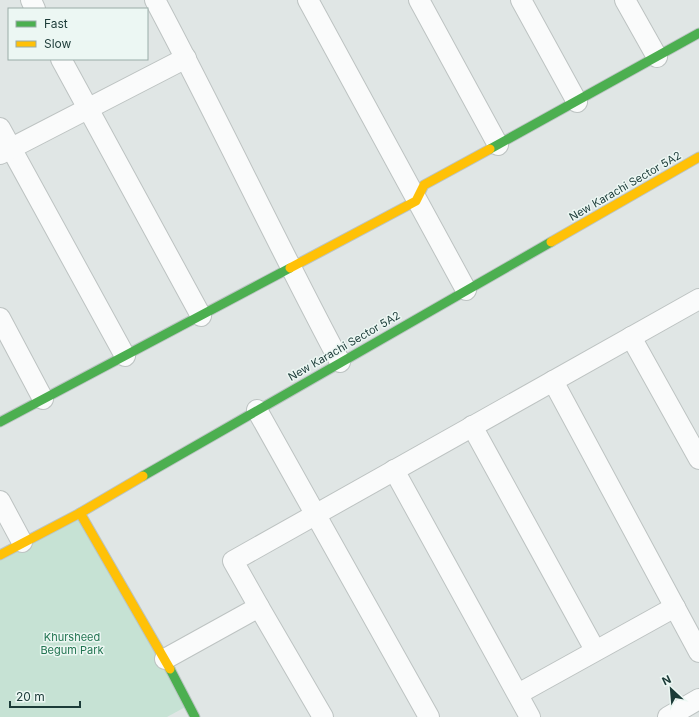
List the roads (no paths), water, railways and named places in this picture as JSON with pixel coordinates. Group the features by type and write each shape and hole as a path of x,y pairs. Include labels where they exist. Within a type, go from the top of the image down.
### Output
{"street":[{"path":"155,0 186,58 290,268 340,362"},
{"path":"308,0 416,201 466,290"},
{"path":"420,0 498,145"},
{"path":"521,0 577,102"},
{"path":"626,0 657,57"},
{"path":"0,422 416,201 424,185 577,102 699,33"},
{"path":"5,151 186,58"},
{"path":"62,60 201,316"},
{"path":"0,128 5,151 125,356"},
{"name":"New Karachi Sector 5A2","path":"0,554 80,513 340,362 699,157"},
{"path":"323,717 233,561 699,299"},
{"path":"0,318 43,399"},
{"path":"631,337 699,459"},
{"path":"553,381 699,652"},
{"path":"257,410 429,717"},
{"path":"472,426 595,650"},
{"path":"394,470 530,717"},
{"path":"0,501 22,542"},
{"path":"80,513 165,659 195,717"},
{"path":"165,659 260,607"},
{"path":"518,694 674,607"},
{"path":"668,717 699,699"}],"park label":[{"name":"Khursheed Begum Park","path":"72,643"}]}
